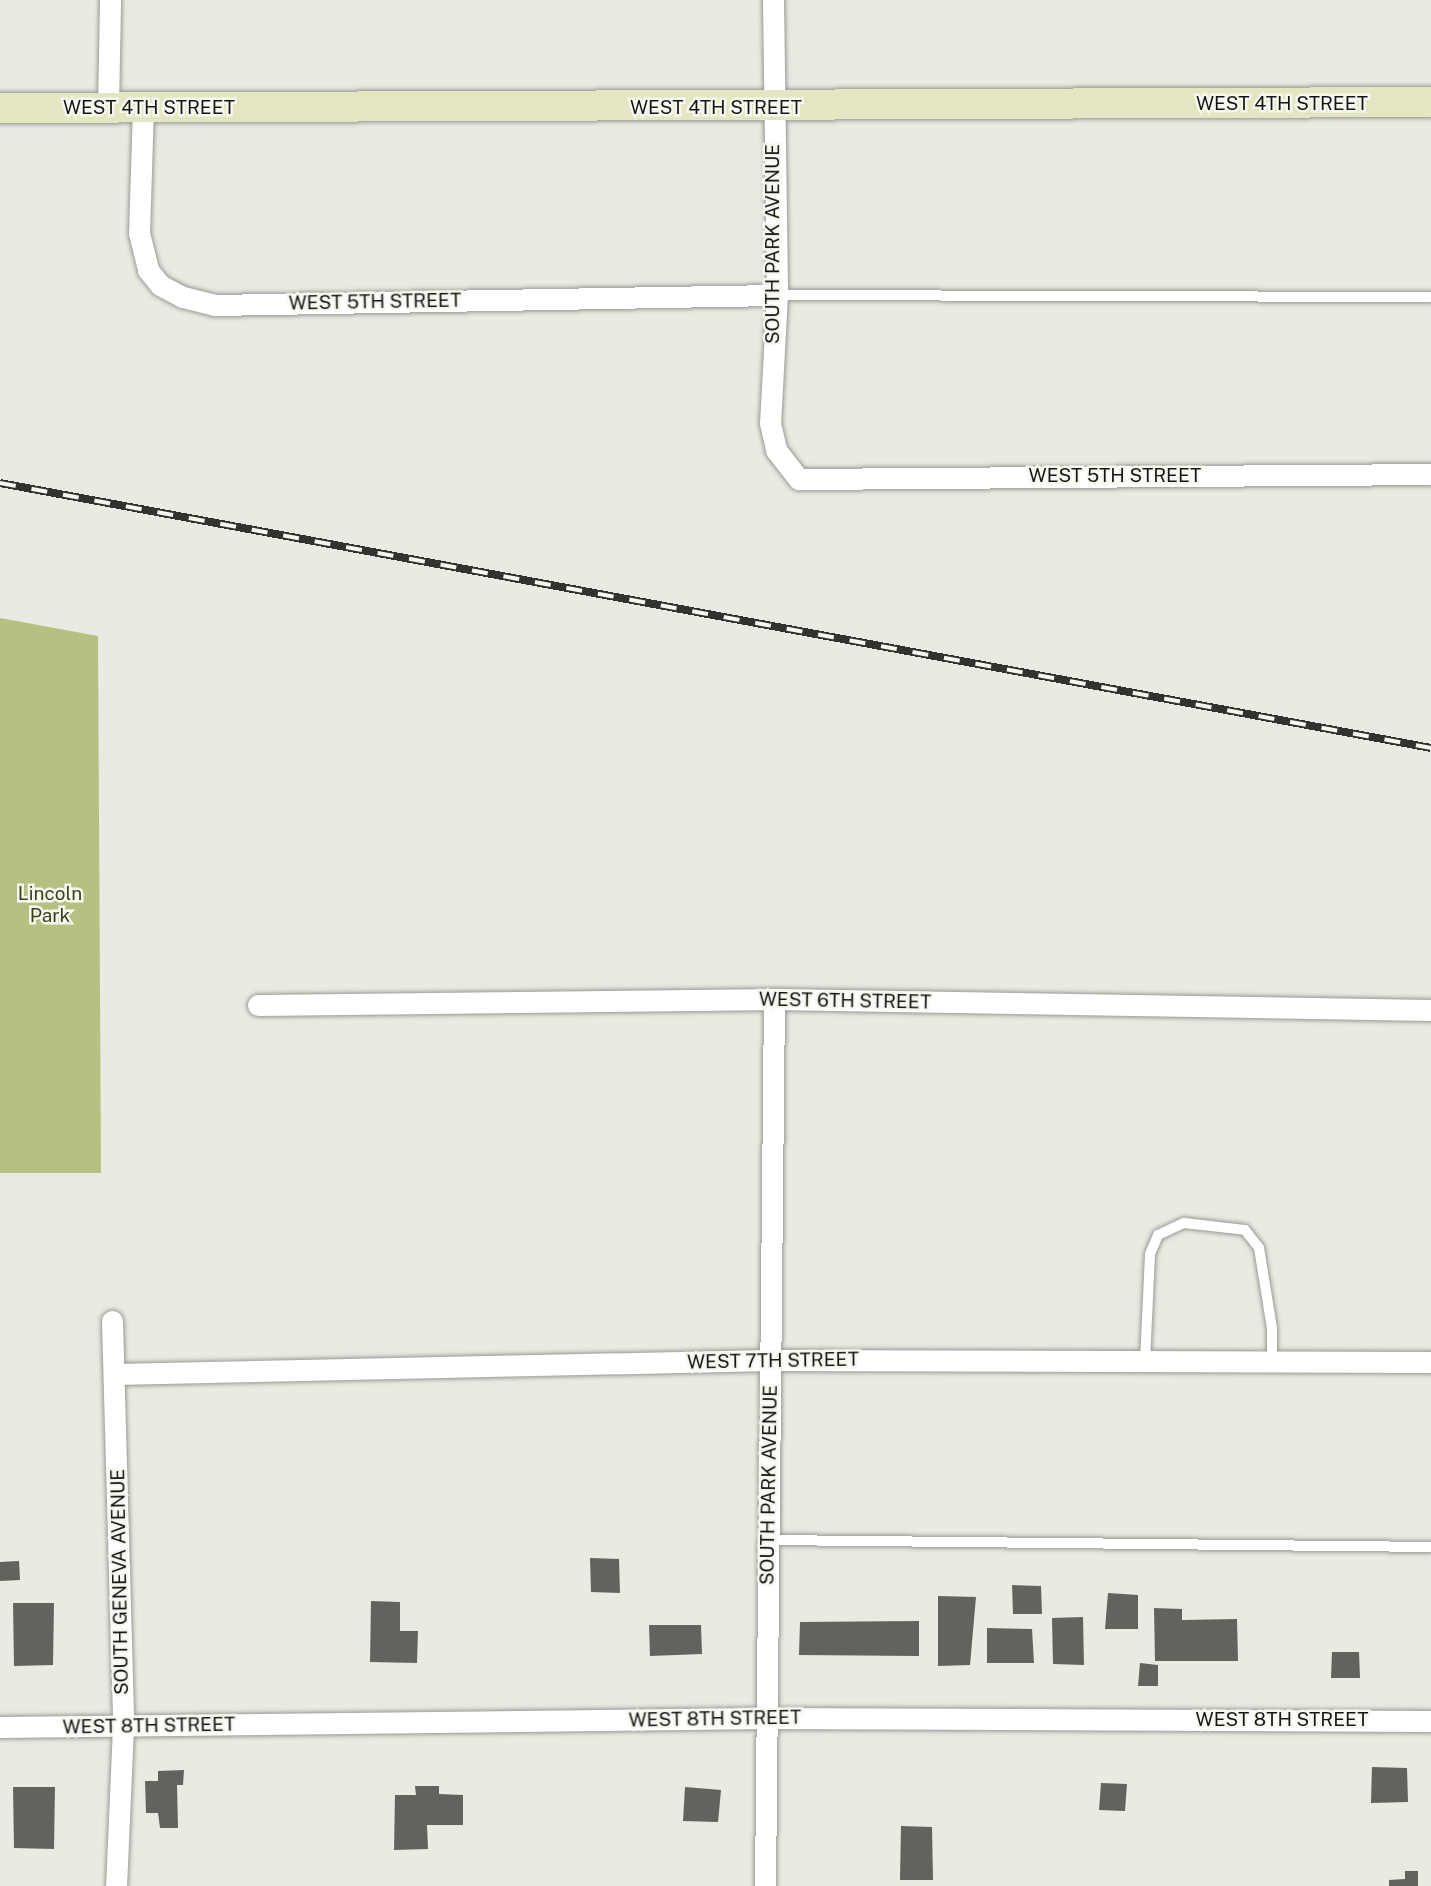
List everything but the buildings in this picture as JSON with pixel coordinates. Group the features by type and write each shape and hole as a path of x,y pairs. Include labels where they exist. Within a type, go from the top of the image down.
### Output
{"main road":[{"name":"WEST 4TH STREET","path":"0,108 773,108 1431,102"}],"street":[{"path":"108,107 110,0"},
{"name":"SOUTH PARK AVENUE","path":"773,0 777,295 770,423 776,450 799,479"},
{"name":"WEST 5TH STREET","path":"143,107 139,233 148,270 160,285 183,297 214,305 777,295"},
{"name":"WEST 5TH STREET","path":"799,479 1431,474"},
{"name":"SOUTH PARK AVENUE","path":"765,1886 774,999"},
{"name":"WEST 6TH STREET","path":"258,1005 774,999 1431,1010"},
{"name":"SOUTH GENEVA AVENUE","path":"113,1321 123,1727 116,1886"},
{"name":"WEST 7TH STREET","path":"115,1374 770,1360 1431,1362"},
{"name":"WEST 8TH STREET","path":"0,1727 766,1718 1431,1721"}],"lane":[{"path":"777,295 1431,297"},
{"path":"1145,1361 1150,1254 1158,1236 1184,1223 1245,1230 1259,1248 1272,1328 1272,1361"},
{"path":"768,1540 1431,1547"}],"green space":[{"name":"Lincoln Park","path":"0,618 98,636 101,1173 0,1173"}],"railway":[{"path":"0,483 1431,748"}]}
